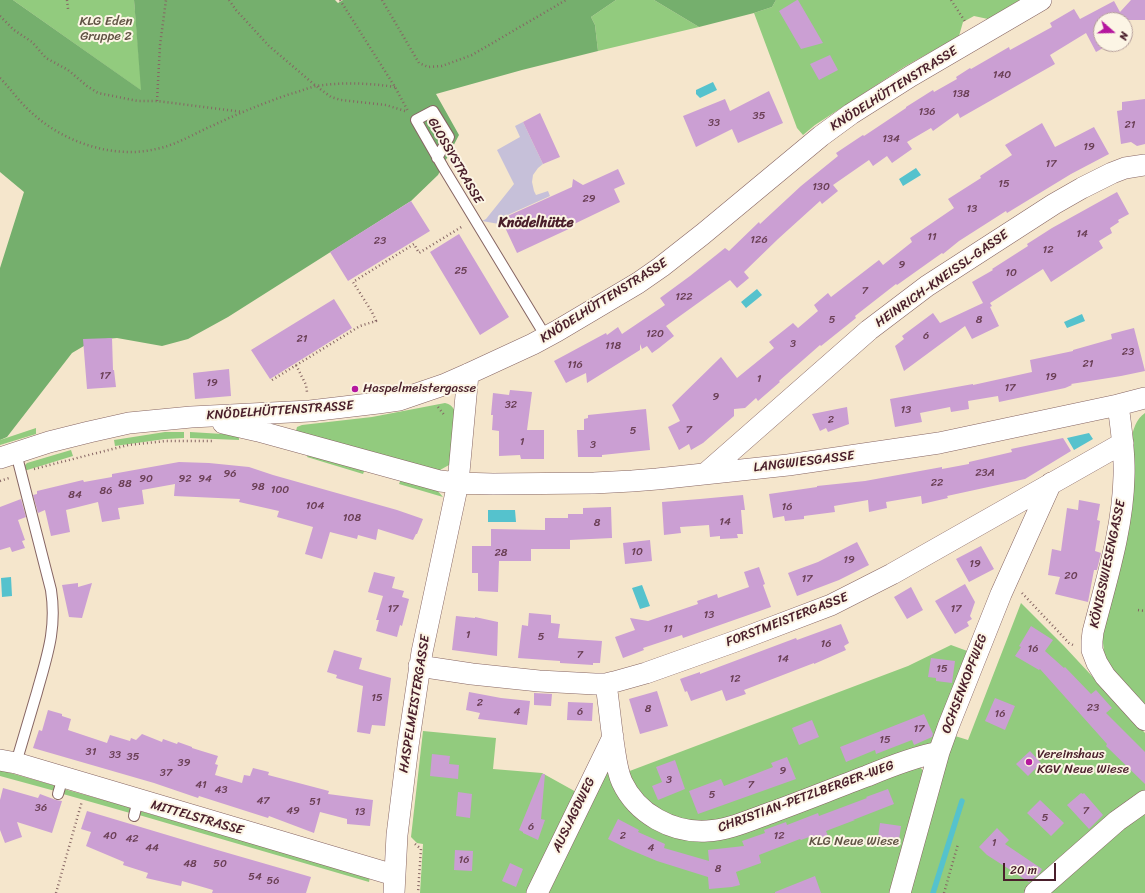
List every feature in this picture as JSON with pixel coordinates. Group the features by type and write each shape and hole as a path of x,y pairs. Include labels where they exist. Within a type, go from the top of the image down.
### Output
{"street":[{"name":"KNÖDELHÜTTENSTRASSE","path":"8,455 82,433 129,423 191,417 310,411 399,400 468,374 546,337 638,283 661,267 737,207 785,165 851,114 904,80 1041,0"},
{"name":"HEINRICH-KNEISSL-GASSE","path":"705,474 864,334 927,286 1054,204 1082,188 1125,168 1145,165"},
{"name":"HASPELMEISTERGASSE","path":"394,884 402,785 419,666 458,483 468,374"},
{"name":"LANGWIESGASSE","path":"458,483 600,482 657,479 796,464 918,446 1118,405 1145,398"},
{"name":"KÖNIGSWIESENGASSE","path":"1118,405 1124,475 1123,497 1120,524 1093,632 1092,650 1100,670 1145,720"},
{"name":"KNÖDELHÜTTENSTRASSE","path":"191,417 258,431 427,478 458,483"},
{"name":"FORSTMEISTERGASSE","path":"419,666 472,674 540,681 606,684 622,680 831,605 892,574 1122,442"},
{"name":"OCHSENKOPFWEG","path":"900,893 939,752 988,626 1051,483"},
{"name":"CHRISTIAN-PETZLBERGER-WEG","path":"606,684 617,766 622,781 630,796 640,808 660,821 676,827 695,831 715,831 734,826 911,759 939,752"},
{"name":"AUSJAGDWEG","path":"537,893 613,737"},
{"name":"MITTELSTRASSE","path":"8,762 61,786 394,884"},
{"path":"1035,893 1117,821 1145,801"}],"lane":[{"path":"412,117 433,111 449,137 437,158"},
{"name":"GLOSSYSTRASSE","path":"412,117 546,337"},
{"path":"8,455 21,474 52,590 54,604 54,620 48,654 8,762"}],"path":[{"path":"67,0 68,9"},
{"path":"157,101 160,45 166,0"},
{"path":"229,0 236,10 269,46 331,97 341,100 386,105 412,117"},
{"name":"GLOSSYSTRASSE","path":"340,0 395,87 412,117"},
{"path":"382,0 419,63 428,66 442,66 472,55 566,0"},
{"path":"951,0 975,39"},
{"path":"0,16 14,30 29,40 46,58 68,70 93,90 104,95 114,95 132,100 157,101 243,112"},
{"path":"0,78 35,116 60,134 83,144 112,151 144,151 168,146 243,112 278,98 316,86 356,83 395,87"},
{"path":"272,380 360,326 376,321 353,282 414,244 419,254 474,219"},
{"path":"296,365 306,386 310,411"},
{"path":"0,481 32,470 128,445 166,441 220,441"},
{"path":"1008,578 1069,643 1076,647 1092,650"},
{"path":"1138,610 1145,611"},
{"path":"56,893 82,801"},
{"path":"412,841 421,849 418,893"},
{"path":"944,893 958,844"}],"shaded area":[{"path":"523,122 543,164 533,175 532,182 534,191 536,195 548,191 550,196 501,218 499,224 482,221 486,219 514,184 497,150 520,137 515,126"}],"green space":[{"path":"0,0 13,0 141,90 134,0 335,0 338,3 343,0 616,0 591,17 595,25 598,51 436,94 459,135 438,175 411,201 228,317 188,339 162,346 117,338 94,340 72,353 7,437 0,440 0,268 24,192 0,172"},
{"name":"KLG Eden Gruppe 2","path":"13,0 134,0 142,91"},
{"path":"616,0 654,0 699,27 598,51 595,25 591,17"},
{"path":"654,0 776,0 772,7 699,27"},
{"path":"776,0 1020,0 988,19 974,16 963,22 959,36 904,67 815,125 803,135 797,128 754,13 772,7"},
{"path":"445,403 451,406 455,411 449,465 440,470 434,470 296,431 297,427 302,425 372,417"},
{"path":"1145,413 1145,708 1110,669 1104,652 1102,634 1131,440 1137,422"},
{"path":"36,428 36,434 0,445 0,440"},
{"path":"165,432 184,432 184,438 115,446 114,440"},
{"path":"190,432 239,435 239,440 190,438"},
{"path":"71,450 73,456 24,471 24,466 27,463"},
{"path":"309,452 365,469 363,474 307,457"},
{"path":"401,479 436,489 443,497 399,484"},
{"path":"1021,603 1064,646 1145,733 1145,893 907,893 955,736 968,740"},
{"path":"951,645 970,652 935,739 930,744 731,820 692,825 646,806 627,772 908,666"},
{"path":"423,731 496,738 493,769 542,773 578,793 528,893 420,893 423,844 417,843 411,837"},
{"name":"KLG Neue Wiese","path":"917,762 925,774 893,893 543,893 606,771 629,803 676,833"},
{"path":"0,770 56,786 55,791 0,776"},
{"path":"64,789 132,808 130,813 63,794"},
{"path":"140,811 370,877 369,882 139,815"}],"water":[{"path":"713,82 717,90 700,98 696,94 696,90"},
{"path":"916,168 921,175 903,186 899,179"},
{"path":"757,289 762,295 746,308 741,302"},
{"path":"1082,314 1085,321 1067,328 1064,322"},
{"path":"1089,433 1093,439 1074,450 1067,438"},
{"path":"488,510 515,510 516,522 488,522"},
{"path":"11,577 12,596 2,597 1,578"},
{"path":"642,585 650,606 640,609 632,588"}],"building":[{"path":"797,0 823,43 801,49 779,11"},
{"path":"1131,0 1145,0 1145,20 1133,20 1133,12 1120,12"},
{"path":"1114,1 1120,12 1093,12"},
{"path":"1074,9 1080,19 1093,12 1093,46 1086,33 1050,55 1055,64 960,118 958,113 933,131 931,128 907,142 912,149 892,163 887,156 873,166 869,160 833,185 838,191 822,204 820,201 778,239 744,272 749,278 737,288 730,280 666,326 674,336 659,348 652,353 647,346 642,349 640,344 640,350 587,383 586,373 566,383 554,361 606,333 607,335 618,327 622,334 665,305 660,298 725,248 729,251 759,222 760,224 801,186 838,156 836,153 933,90 934,92 957,79 956,77 970,68 971,69 1009,47 1010,50 1052,27 1050,23"},
{"path":"830,55 838,70 819,80 810,64"},
{"path":"769,91 783,123 738,143 732,129 696,147 683,116 725,99 730,111"},
{"path":"1145,99 1145,144 1137,146 1131,142 1121,144 1117,111 1122,110 1122,102"},
{"path":"540,113 560,157 543,164 523,122"},
{"path":"1042,123 1055,147 1094,127 1109,154 1071,174 1007,213 1006,211 959,241 943,254 942,253 897,285 896,284 855,316 856,318 821,346 820,345 758,401 756,398 745,408 734,409 734,416 703,443 691,450 689,444 679,450 668,427 680,421 672,405 721,357 737,378 774,348 769,342 793,323 798,328 818,311 814,305 828,293 831,297 879,260 883,265 912,242 910,238 954,208 948,199 981,178 980,176 1012,155 1005,145"},
{"path":"618,169 625,184 614,189 620,202 572,225 573,227 517,253 501,219 572,187 573,179 583,185"},
{"path":"1117,192 1129,214 1118,220 1119,222 1110,228 1112,233 1099,241 1103,248 1051,282 1043,269 990,303 992,306 990,307 999,326 972,339 965,326 904,371 895,346 904,339 902,336 933,313 940,323 983,303 972,282 993,270 992,269 1028,246 1027,244 1052,228"},
{"path":"411,201 430,231 348,281 330,252"},
{"path":"459,234 509,317 480,335 430,252"},
{"path":"334,299 352,328 270,379 251,350"},
{"path":"1134,328 1145,371 1071,384 1072,385 1065,388 999,402 998,396 968,401 969,409 951,412 950,407 920,413 922,422 895,427 890,399 973,385 1032,372 1030,360 1073,351 1112,339 1111,334"},
{"path":"112,338 113,370 116,387 87,389 83,339"},
{"path":"229,369 231,396 195,399 193,373"},
{"path":"510,390 532,392 527,430 544,430 544,459 521,459 520,455 499,456 499,431 492,430 493,415 491,415 493,393 509,395"},
{"path":"847,407 849,424 828,432 826,428 820,431 812,414"},
{"path":"646,409 650,450 602,455 602,457 578,457 577,430 584,430 584,419 588,418 588,415"},
{"path":"1063,438 1071,451 1025,479 947,496 948,498 922,504 921,496 886,502 887,508 869,512 868,500 834,506 835,512 804,516 804,519 785,521 784,516 773,518 769,494 817,486 865,481 942,467 942,469 969,464 969,462 1012,452 1011,449"},
{"path":"179,462 249,467 423,519 413,540 378,529 376,540 358,535 357,539 330,532 322,559 305,554 313,527 277,517 279,511 239,502 240,499 174,496 175,484 142,490 144,504 118,508 120,519 102,522 98,502 66,510 70,532 51,536 45,510 38,513 33,495 37,494 37,491 83,480 84,482 112,477 112,474"},
{"path":"743,495 745,510 741,510 743,534 737,534 738,538 720,539 720,536 710,537 709,525 680,527 681,533 664,535 662,502"},
{"path":"21,499 26,517 18,520 25,540 22,541 25,548 12,552 10,547 0,550 0,507"},
{"path":"1079,500 1100,504 1097,520 1100,521 1095,551 1101,553 1097,570 1094,570 1088,602 1055,594 1060,577 1048,575 1052,549 1061,551 1067,508 1078,510"},
{"path":"611,507 612,538 570,540 570,549 531,549 531,561 499,561 498,592 478,591 478,573 472,573 472,546 491,546 491,529 545,530 545,518 568,518 568,514 583,514 583,508"},
{"path":"650,540 652,561 625,564 623,543"},
{"path":"857,542 869,565 839,580 797,596 788,573 818,562"},
{"path":"981,546 994,569 969,582 956,559"},
{"path":"759,567 765,584 763,585 771,607 683,638 682,635 643,648 644,650 623,658 615,637 635,630 630,618 648,621 698,604 697,601 717,594 718,598 749,587 744,572"},
{"path":"374,572 395,577 392,588 404,591 402,597 409,599 402,626 400,625 397,637 376,631 379,620 376,620 383,596 368,592"},
{"path":"78,583 78,587 92,583 82,618 69,617 62,585"},
{"path":"965,584 975,602 970,616 972,619 967,622 969,626 955,634 935,601"},
{"path":"911,587 923,610 907,619 894,597"},
{"path":"529,613 551,615 551,623 560,624 558,638 602,641 600,663 593,663 593,665 560,663 560,661 518,658 522,625 528,626"},
{"path":"456,616 475,617 498,622 497,656 452,650"},
{"path":"841,624 849,643 844,646 846,650 814,664 744,690 746,694 726,701 722,690 691,701 687,691 685,692 680,679 700,672 700,674 796,638 797,640"},
{"path":"1031,626 1053,640 1045,651 1064,668 1065,667 1091,694 1096,690 1112,708 1106,713 1145,752 1145,784 1106,746 1107,744 1040,669 1039,670 1015,656"},
{"path":"334,650 362,658 359,669 391,678 385,726 372,725 370,734 357,732 363,686 336,678 337,675 327,672"},
{"path":"931,658 955,661 952,683 936,681 936,678 928,677"},
{"path":"657,691 668,726 640,734 629,699"},
{"path":"469,692 501,698 530,701 527,725 478,719 480,713 466,710"},
{"path":"534,693 552,694 551,706 534,705"},
{"path":"995,698 1015,706 1005,730 985,721"},
{"path":"568,702 593,703 592,721 567,720"},
{"path":"48,710 62,714 62,716 71,719 68,730 107,743 110,735 130,741 131,738 136,740 142,734 162,742 163,739 177,744 178,742 218,756 215,764 218,765 215,775 242,783 244,775 250,776 253,768 269,772 268,775 329,791 328,794 373,800 370,826 347,824 347,819 320,812 314,833 269,816 268,818 199,796 198,798 154,783 33,748 39,730 42,731"},
{"path":"924,714 933,734 932,737 914,745 912,740 876,754 875,750 846,762 840,747"},
{"path":"812,720 819,737 799,745 792,728"},
{"name":"Vereinshaus KGV Neue Wiese","path":"1030,751 1041,763 1028,776 1016,764"},
{"path":"432,754 450,756 449,764 459,765 458,779 430,776"},
{"path":"787,757 796,779 698,814 689,791 721,779 724,786 773,767 771,763"},
{"path":"675,760 685,789 658,800 652,786 662,782 656,767"},
{"path":"542,774 545,774 541,819 545,820 538,840 519,830"},
{"path":"3,788 38,798 40,794 62,801 52,833 17,822 22,837 5,843 0,830 0,800"},
{"path":"888,789 894,804 826,831 828,836 812,843 809,837 800,839 759,855 761,863 736,872 740,885 732,887 709,889 708,877 657,861 608,839 618,819 639,830 638,832 665,844 664,848 709,861 708,850 744,846 742,841 765,833 764,830 786,822 787,825 818,813 819,816"},
{"path":"458,792 472,794 470,818 456,816"},
{"path":"1081,793 1084,793 1103,815 1089,829 1067,805"},
{"path":"1040,800 1064,823 1051,836 1027,813"},
{"path":"87,811 311,877 306,893 212,893 213,890 182,881 181,886 146,878 148,873 123,865 124,862 86,846 91,832 81,829"},
{"path":"880,823 901,826 898,847 877,844"},
{"path":"997,828 1009,840 1005,844 1042,869 1039,874 1029,882 987,855 979,847"},
{"path":"455,850 473,851 472,871 454,870"},
{"path":"510,863 523,869 516,887 502,881"},
{"path":"815,876 821,893 775,893 775,892"}],"waterway":[{"path":"933,893 962,801"}],"place":[{"name":"Haspelmeistergasse","path":"355,389"},
{"name":"Vereinshaus KGV Neue Wiese","path":"1029,762"}],"district":[{"name":"Knödelhütte","path":"536,223"}]}
